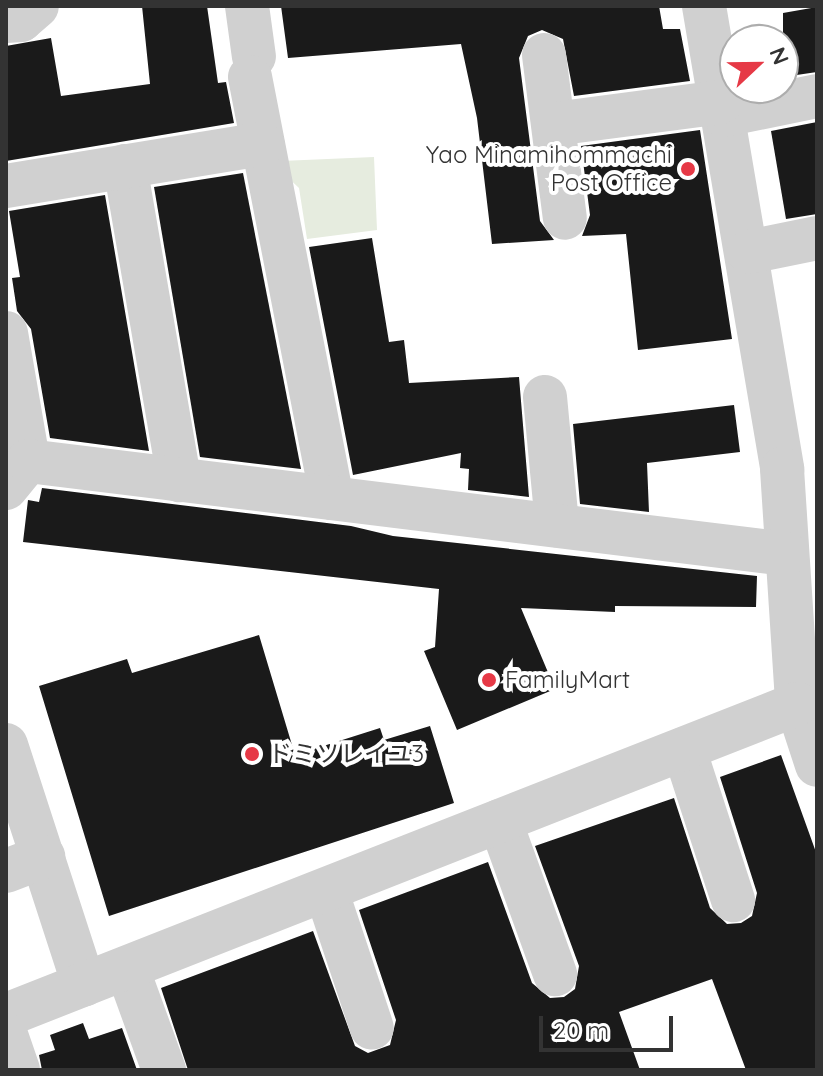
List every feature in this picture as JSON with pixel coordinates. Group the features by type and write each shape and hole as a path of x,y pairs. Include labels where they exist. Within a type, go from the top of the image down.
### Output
{"street":[{"path":"6,21 21,20 37,6"},
{"path":"247,6 263,144 332,498"},
{"path":"704,6 749,252 782,469 797,704 816,758"},
{"path":"544,55 565,218"},
{"path":"554,124 817,96"},
{"path":"6,186 263,144"},
{"path":"125,166 179,480"},
{"path":"749,252 817,238"},
{"path":"6,333 17,474 179,480 786,554"},
{"path":"545,397 557,525"},
{"path":"6,1015 797,704"},
{"path":"6,745 24,864 84,985"},
{"path":"684,749 733,900"},
{"path":"500,821 555,974"},
{"path":"326,890 372,1028"},
{"path":"127,968 164,1070"},
{"path":"6,1035 18,1070"}],"shaded area":[{"path":"374,157 377,230 307,239 299,188 282,172 281,161"}],"building":[{"path":"142,6 207,6 218,83 226,82 234,123 6,161 6,46 51,38 61,96 150,84"},
{"path":"281,6 659,6 663,29 680,29 690,81 574,96 563,39 542,30 528,36 519,58 540,221 554,240 492,244 477,118 461,44 288,58"},
{"path":"817,7 817,72 799,75 799,24 783,24 783,13"},
{"path":"817,122 817,214 786,219 771,131"},
{"path":"700,130 732,339 638,350 626,234 582,236 590,215 581,146"},
{"path":"243,173 301,469 200,457 154,187"},
{"path":"105,195 149,451 50,438 31,329 17,311 12,278 20,277 9,211"},
{"path":"372,238 389,342 404,340 409,383 519,377 529,497 468,490 469,469 460,468 461,453 353,475 309,247"},
{"path":"734,405 740,452 647,463 649,512 580,504 573,424"},
{"path":"42,488 351,526 393,536 757,576 756,607 615,606 615,612 521,608 555,689 457,730 424,651 435,647 439,589 23,542 28,500 39,502"},
{"path":"259,635 295,755 380,728 384,740 430,726 454,803 109,916 39,686 127,659 132,673"},
{"path":"781,755 817,855 817,1070 746,1070 712,979 619,1012 640,1070 188,1070 161,988 313,931 355,1046 368,1053 390,1045 396,1020 359,910 488,862 532,983 550,998 564,997 575,989 579,966 535,846 674,798 710,908 727,924 741,923 752,916 757,893 720,777"},
{"path":"83,1023 89,1039 122,1028 137,1070 42,1070 39,1055 55,1050 50,1035"}],"place":[{"name":"Yao Minamihommachi Post Office","path":"688,169"},
{"name":"FamilyMart","path":"489,680"},
{"name":"ドミソレイユ3","path":"252,754"}]}
